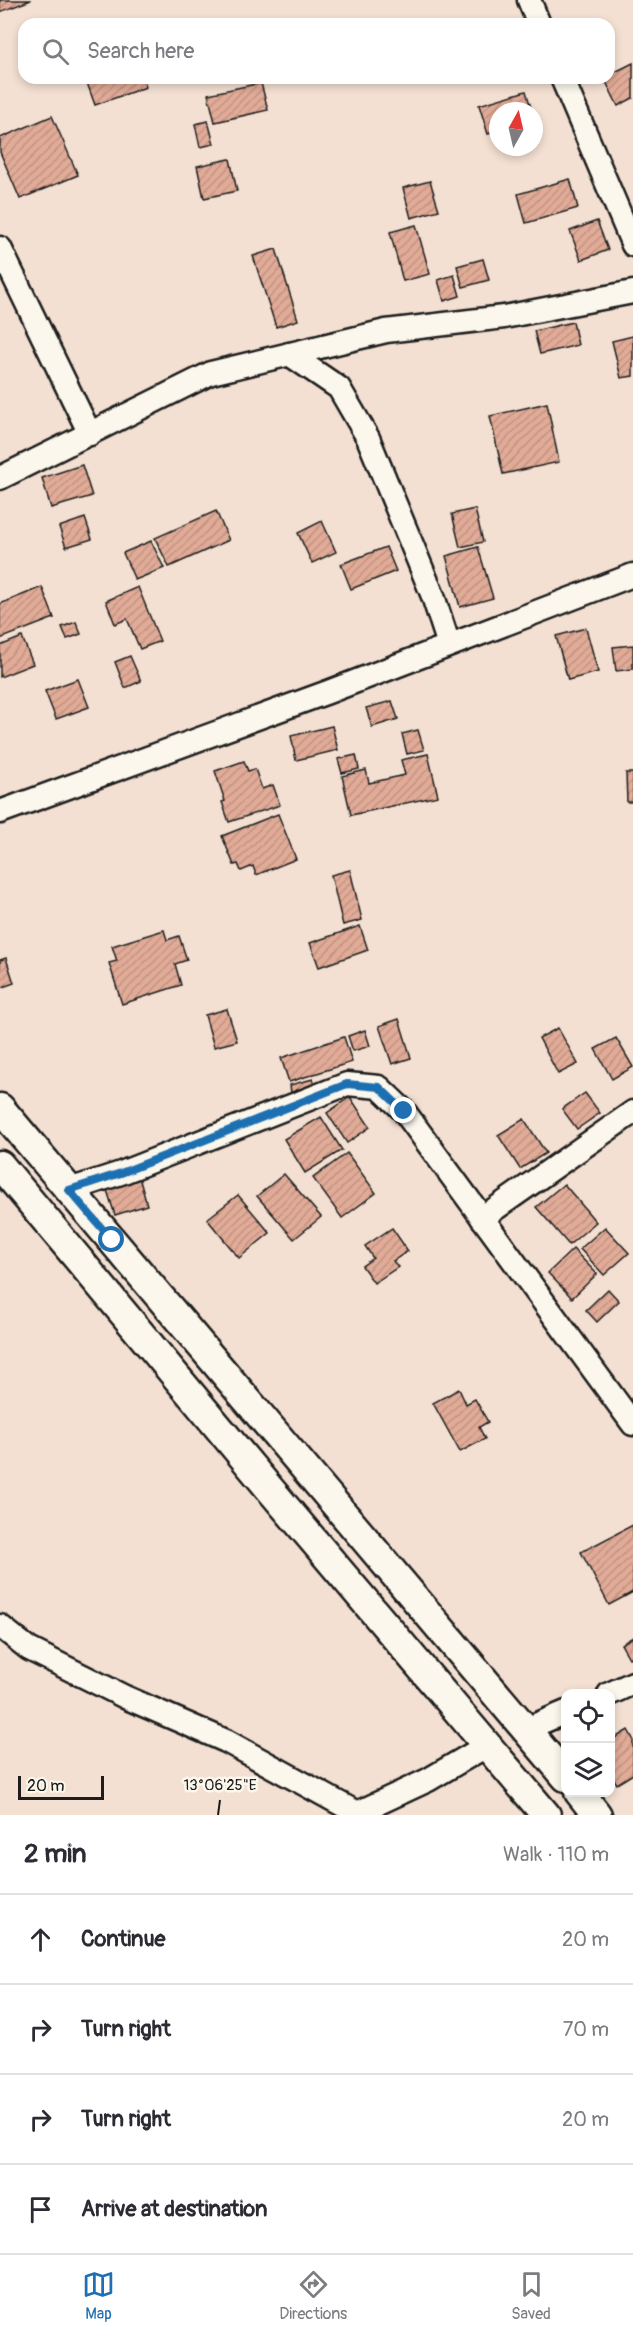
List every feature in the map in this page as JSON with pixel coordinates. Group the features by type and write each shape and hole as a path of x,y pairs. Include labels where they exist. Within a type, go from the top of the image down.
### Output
{"street":[{"path":"528,0 536,18"},
{"path":"565,84 633,245"},
{"path":"0,248 90,434"},
{"path":"0,478 211,373 386,331 504,317 633,292"},
{"path":"289,354 339,388 368,438 433,596 448,645"},
{"path":"0,813 633,575"},
{"path":"69,1190 121,1173 347,1084 379,1087 404,1111 633,1424"},
{"path":"0,1108 561,1771"},
{"path":"483,1218 633,1112"},
{"path":"0,1166 546,1815"},
{"path":"0,1626 29,1649 125,1697 226,1741 356,1814 428,1780 486,1746"},
{"path":"615,1691 633,1683"},
{"path":"526,1729 561,1714"},
{"path":"583,1797 597,1815"}],"building":[{"path":"0,0 31,0 0,12"},
{"path":"633,63 633,98 618,106 607,84 615,84 615,72"},
{"path":"87,84 145,84 146,87 95,105"},
{"path":"261,84 268,110 215,122 208,94"},
{"path":"526,91 529,102 489,102"},
{"path":"489,102 489,134 488,134 479,105"},
{"path":"52,116 78,175 20,199 0,152 0,138"},
{"path":"208,121 214,144 200,147 195,124"},
{"path":"230,159 237,191 204,198 197,166"},
{"path":"570,179 578,208 526,223 518,194"},
{"path":"430,181 439,210 411,218 403,188"},
{"path":"597,221 608,250 581,260 570,231"},
{"path":"416,225 430,274 403,281 390,232"},
{"path":"276,249 298,320 276,327 253,256"},
{"path":"483,259 489,280 463,287 457,266"},
{"path":"454,275 460,296 444,301 438,280"},
{"path":"573,322 578,345 540,354 534,331"},
{"path":"633,336 633,376 621,378 612,341"},
{"path":"547,403 559,462 503,474 490,416"},
{"path":"82,465 92,496 51,508 42,478"},
{"path":"475,509 483,542 460,547 452,514"},
{"path":"216,511 229,540 169,567 155,538"},
{"path":"85,518 92,539 66,547 59,527"},
{"path":"322,521 336,552 312,563 298,533"},
{"path":"151,541 164,568 135,580 123,553"},
{"path":"386,547 396,571 351,589 341,564"},
{"path":"478,547 493,598 460,607 446,556"},
{"path":"42,587 54,618 0,639 0,604"},
{"path":"138,587 160,641 140,649 127,619 115,624 106,601"},
{"path":"76,622 81,634 67,639 62,627"},
{"path":"586,628 598,672 568,680 556,636"},
{"path":"22,637 33,664 0,677 0,646"},
{"path":"633,645 633,669 616,671 613,647"},
{"path":"130,656 141,681 125,688 115,662"},
{"path":"78,679 89,707 56,719 45,691"},
{"path":"392,701 398,719 372,727 366,708"},
{"path":"332,726 338,750 296,760 291,736"},
{"path":"418,730 424,750 407,754 402,734"},
{"path":"428,754 438,796 351,815 342,776 366,770 369,783 405,775 401,760"},
{"path":"356,755 359,769 342,773 338,759"},
{"path":"244,761 248,771 255,769 262,789 273,785 280,805 229,822 215,771"},
{"path":"626,773 633,773 633,802 627,802"},
{"path":"278,814 296,859 256,875 253,866 241,871 238,864 234,865 222,836"},
{"path":"350,870 362,920 343,925 331,875"},
{"path":"360,926 368,950 319,967 310,943"},
{"path":"164,930 167,940 179,936 187,960 175,964 181,985 122,1004 109,963 117,961 112,946"},
{"path":"6,958 14,983 0,988 0,960"},
{"path":"227,1009 237,1041 214,1047 205,1015"},
{"path":"399,1019 411,1058 392,1064 379,1026"},
{"path":"558,1028 578,1064 558,1074 539,1038"},
{"path":"365,1030 370,1046 353,1051 348,1036"},
{"path":"344,1037 352,1062 289,1082 281,1058"},
{"path":"616,1038 633,1067 612,1079 595,1049"},
{"path":"313,1079 315,1087 291,1093 290,1085"},
{"path":"585,1093 600,1113 577,1129 562,1109"},
{"path":"350,1097 370,1127 347,1143 327,1113"},
{"path":"321,1117 342,1150 305,1173 284,1139"},
{"path":"524,1119 546,1153 520,1169 498,1135"},
{"path":"347,1153 376,1193 342,1218 313,1178"},
{"path":"284,1174 321,1217 294,1239 257,1196"},
{"path":"139,1177 147,1205 115,1215 106,1187"},
{"path":"564,1184 596,1222 569,1245 536,1207"},
{"path":"238,1195 270,1233 239,1258 207,1219"},
{"path":"605,1227 629,1253 604,1275 580,1249"},
{"path":"392,1228 408,1251 393,1261 398,1267 374,1283 362,1266 373,1258 365,1246"},
{"path":"573,1249 597,1274 572,1298 548,1273"},
{"path":"608,1289 619,1301 597,1322 586,1310"},
{"path":"459,1389 466,1404 475,1399 488,1422 479,1427 485,1439 460,1452 433,1403"},
{"path":"633,1525 633,1592 609,1605 581,1552"},
{"path":"633,1637 633,1656 629,1658 621,1644"},
{"path":"628,1730 633,1739 633,1774 617,1784 615,1781 615,1738"}],"route":[{"path":"112,1240 69,1190 121,1173 347,1084 379,1087 404,1111"}]}
